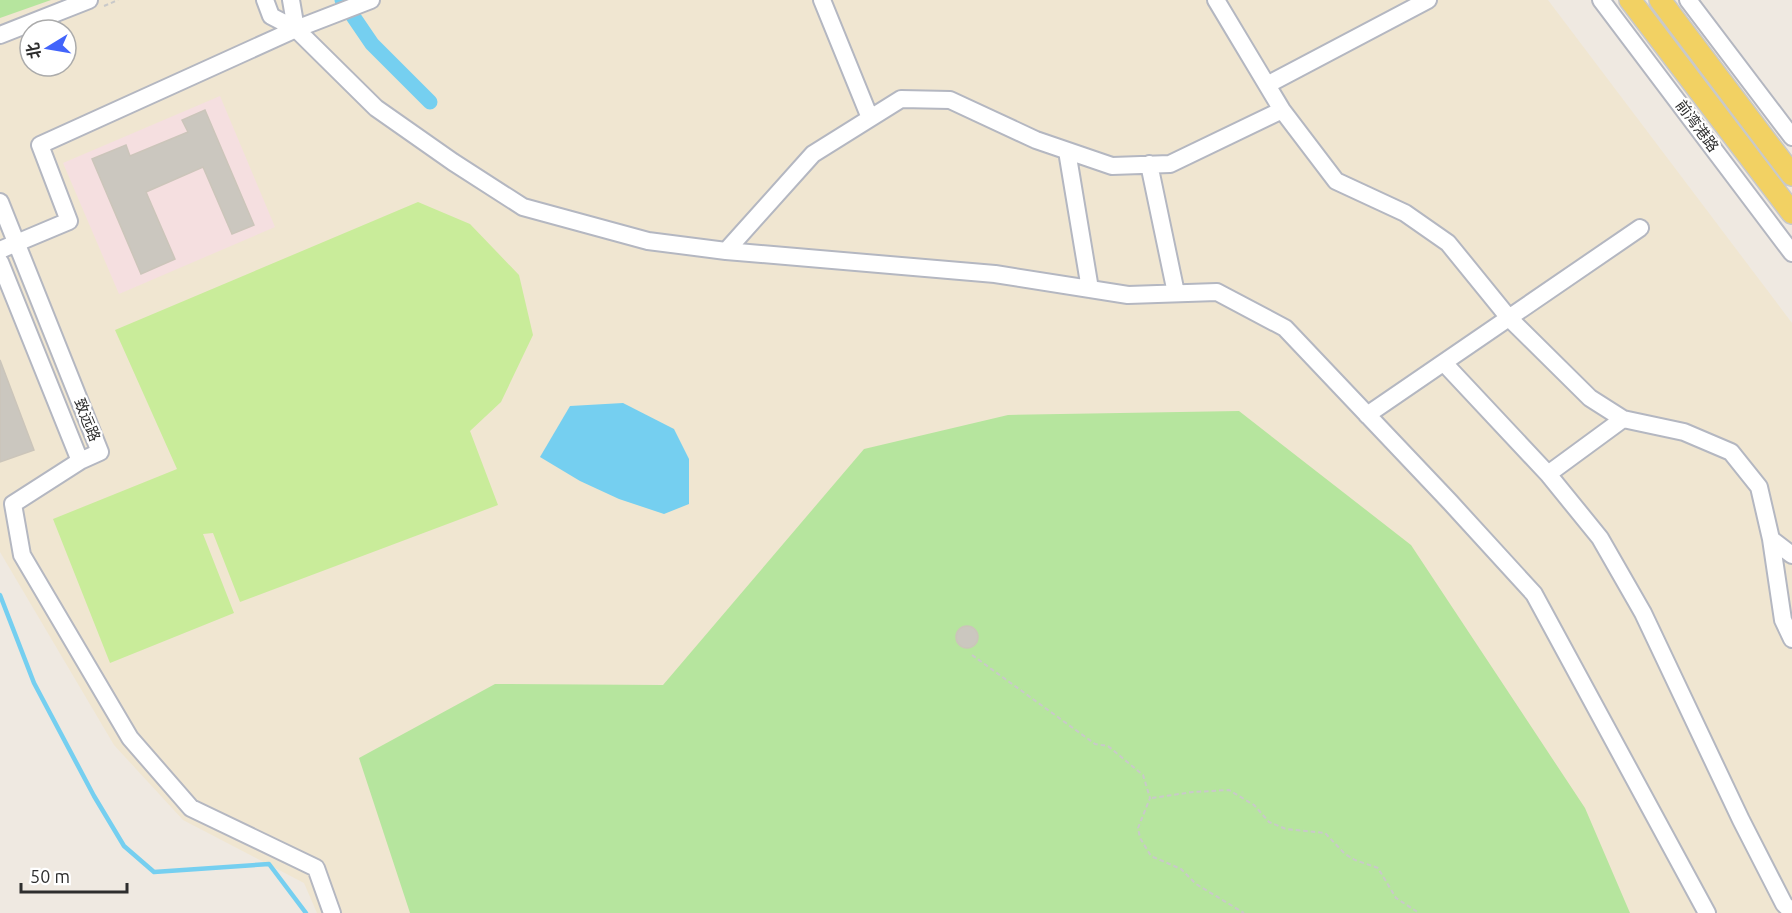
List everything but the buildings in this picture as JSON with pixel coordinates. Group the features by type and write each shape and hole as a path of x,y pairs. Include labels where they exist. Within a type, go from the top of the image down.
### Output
{"main road":[{"name":"前湾港路","path":"1630,0 1792,213"},
{"path":"1660,0 1792,175"}],"street":[{"path":"0,35 89,0"},
{"path":"265,0 271,16 296,29 376,108 523,207 648,241 726,251 995,274 1128,295 1217,292 1285,328 1534,594 1707,913"},
{"path":"291,0 296,29"},
{"path":"822,0 870,118"},
{"path":"1216,0 1282,110 1336,181 1405,213 1448,243 1509,318 1590,398 1623,419 1684,432 1731,452 1759,487 1771,539 1783,620 1792,639"},
{"path":"1267,85 1428,0"},
{"name":"前湾港路","path":"1601,0 1792,253"},
{"path":"1688,0 1792,137"},
{"path":"0,250 69,221 40,145 296,29 365,2"},
{"path":"726,251 813,154 901,99 950,100 1036,140 1112,166 1170,164 1282,110"},
{"path":"1068,151 1090,289"},
{"path":"1149,164 1176,293"},
{"name":"致远路","path":"0,202 100,452 80,461 0,262"},
{"path":"1367,415 1640,228"},
{"path":"1444,363 1548,474 1600,538 1643,613 1741,820 1784,904 1792,912"},
{"path":"1548,474 1623,419"},
{"path":"80,461 6,505 22,555 130,738 191,808 316,868 332,913"},
{"path":"1771,539 1792,555"}],"path":[{"path":"972,655 1095,744 1108,746 1143,775 1150,798 1138,828 1140,838 1151,856 1181,869 1196,884 1244,913"},
{"path":"1150,798 1228,790 1254,805 1269,822 1286,829 1328,835 1345,854 1378,868 1396,898 1419,913"}],"shaded area":[{"path":"0,0 1548,0 1792,323 1792,913 317,913 304,883 183,820 114,745 0,552"},
{"path":"220,96 275,227 119,294 63,163"}],"green space":[{"path":"0,0 51,0 0,18"},
{"path":"418,202 470,224 519,275 533,335 501,402 470,431 498,505 240,602 213,533 203,534 234,613 110,663 53,519 177,469 115,330"},
{"path":"1239,411 1411,545 1585,808 1630,913 410,913 359,758 495,684 663,685 864,449 1008,415"}],"water":[{"path":"623,403 674,429 689,459 689,504 664,514 619,499 580,481 540,457 570,406"}],"waterway":[{"path":"342,0 372,44 430,102"},
{"path":"0,595 34,683 94,796 124,846 154,872 269,864 306,913"}]}
